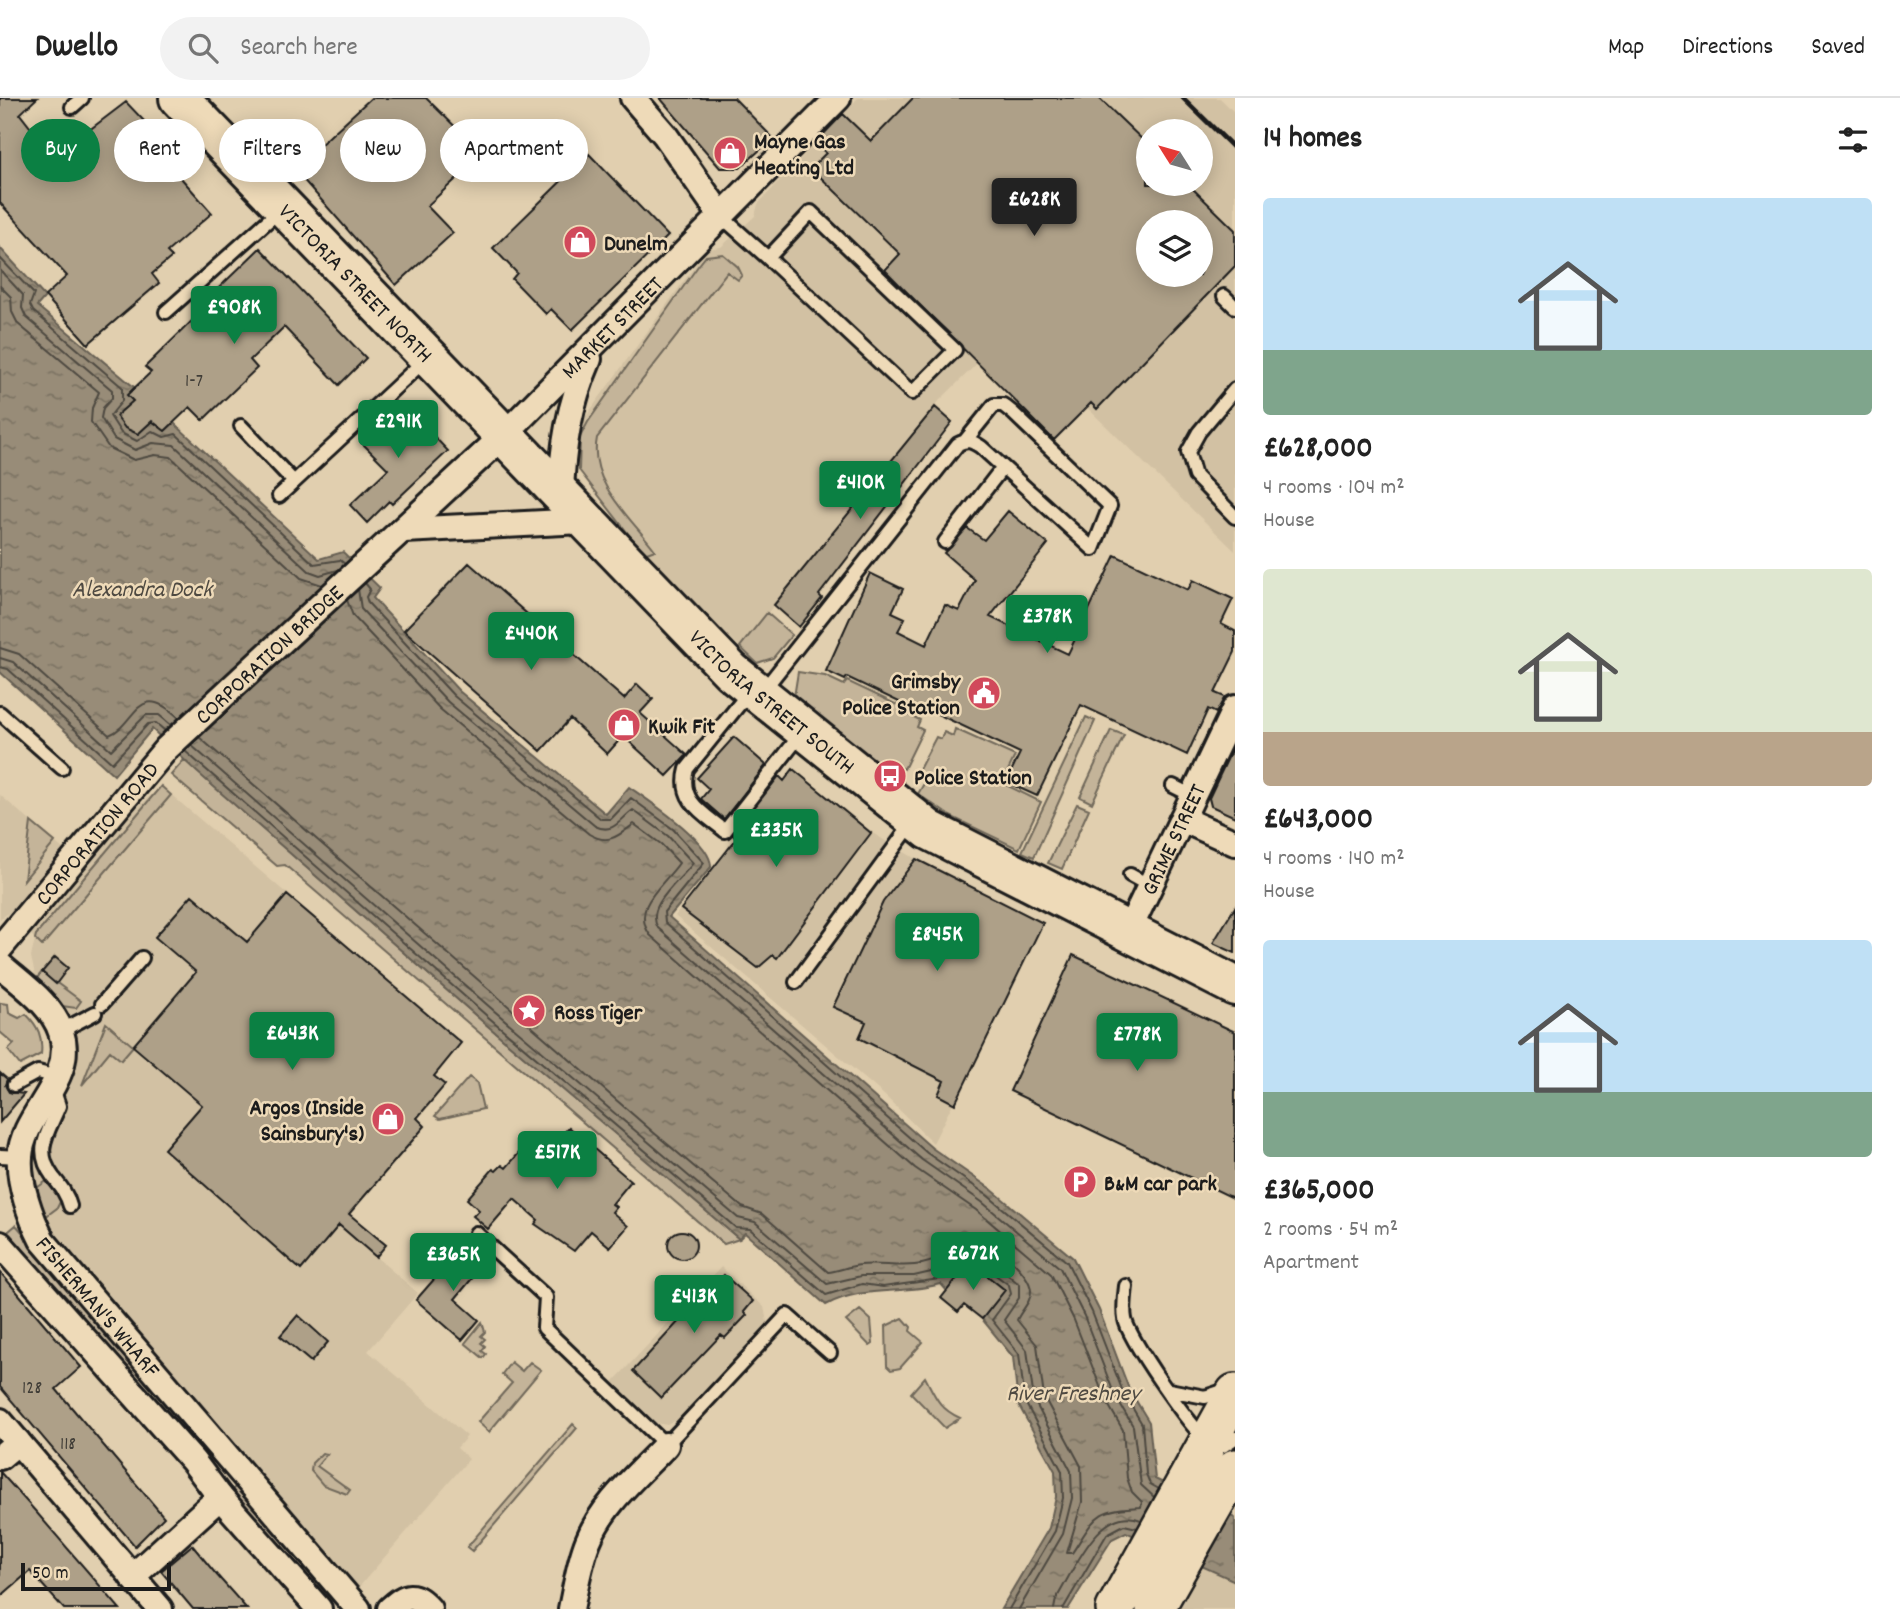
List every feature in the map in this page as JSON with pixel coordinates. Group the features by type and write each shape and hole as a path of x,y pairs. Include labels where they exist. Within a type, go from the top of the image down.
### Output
{"highway":[{"name":"VICTORIA STREET NORTH","path":"179,98 503,436"},
{"name":"VICTORIA STREET SOUTH","path":"503,436 731,671 929,830 1235,986"}],"main road":[{"path":"1155,1609 1160,1564 1189,1476 1221,1439 1235,1393"},
{"path":"1125,1605 1228,1479"}],"street":[{"path":"633,98 665,135 722,216"},
{"name":"MARKET STREET","path":"404,530 593,349 838,98"},
{"path":"404,530 572,509 562,459 568,421 593,349"},
{"name":"CORPORATION BRIDGE","path":"166,749 404,530"},
{"name":"GRIME STREET","path":"1128,932 1140,880 1182,819 1183,791 1235,708"},
{"name":"CORPORATION ROAD","path":"0,948 166,749"},
{"path":"1182,819 1235,843"},
{"path":"0,965 38,999 61,1031"},
{"name":"FISHERMAN'S WHARF","path":"61,1031 64,1045 55,1082 10,1156 30,1215 42,1240 358,1609"},
{"path":"0,1244 319,1609"},
{"path":"0,1421 9,1450 160,1609"},
{"path":"572,1609 580,1564 588,1539 602,1514 666,1445"},
{"path":"132,1577 220,1497"},
{"path":"390,1609 404,1596 411,1595 429,1609"}],"lane":[{"path":"166,312 283,207"},
{"path":"722,216 912,394 955,350 811,212 768,258"},
{"path":"1224,296 1235,307"},
{"path":"279,496 428,357"},
{"path":"1235,389 1199,432 1188,452 1195,476 1235,517"},
{"path":"803,731 725,831 689,802 683,783 687,769 756,692 958,444 971,441 981,447 1093,549 1110,506 1013,413 1003,405 994,405 965,441"},
{"path":"241,426 294,482"},
{"path":"945,542 1003,467"},
{"path":"0,713 62,768"},
{"path":"796,982 916,819"},
{"path":"61,1031 98,1008 142,958"},
{"path":"14,1085 38,1072 55,1082 59,1105 42,1147 42,1158 67,1196 70,1206"},
{"path":"475,1233 546,1297 544,1328 666,1445 787,1315 830,1353"},
{"path":"1126,1286 1124,1317 1130,1337 1191,1423 1221,1439"},
{"path":"1169,1390 1206,1397 1235,1385"}],"shaded area":[{"path":"858,98 1220,98 1235,113 1235,551 1009,332 940,400 740,647 644,554 579,470 574,455 577,435 584,419 707,249 721,247 755,216 758,204"},
{"path":"723,254 738,267 742,275 738,280 727,272 597,438 596,454 605,484 623,512 655,550 644,554 579,470 580,437 698,266 706,256"},
{"path":"767,613 792,635 773,658 757,663 740,647"},
{"path":"798,672 825,676 844,685 847,681 904,708 903,712 920,720 917,727 923,730 904,769 899,767 894,777 794,697"},
{"path":"1086,717 1095,721 1034,857 1022,852"},
{"path":"955,729 1015,756 1002,783 1041,802 1019,849 950,816 918,794 926,780 916,775 936,737 941,739 944,732 953,736"},
{"path":"1111,730 1124,735 1092,803 1080,797"},
{"path":"184,760 482,1021 739,1239 724,1244 285,865 277,866 171,775"},
{"path":"793,769 874,834 916,859 1043,923 933,1143 884,1095 675,916"},
{"path":"161,786 461,1043 434,1076 445,1085 417,1118 425,1126 350,1214 386,1245 376,1257 418,1293 368,1351 467,1436 457,1448 469,1459 359,1587 355,1587 53,1229 33,1195 33,1167 38,1147 75,1071 78,1047 70,1027 36,979 31,957 35,939 15,919"},
{"path":"161,786 171,795 42,946 35,939 36,935"},
{"path":"0,795 64,850 13,910 0,919"},
{"path":"1077,804 1089,809 1062,869 1048,863"},
{"path":"31,822 55,842 24,880"},
{"path":"42,972 81,1001 76,1008 55,1005 36,979"},
{"path":"0,1003 8,1004 9,1013 19,1018 26,1014 30,1018 37,1027 41,1054 20,1065 8,1050 14,1044 0,1032"},
{"path":"106,1023 133,1046 121,1060 110,1051 82,1085"},
{"path":"469,1077 477,1083 483,1109 440,1119 435,1116"},
{"path":"48,1180 62,1198 57,1208 45,1217 37,1202 38,1187"},
{"path":"16,1225 193,1428 179,1440 3,1236"},
{"path":"721,1267 764,1307 767,1322 765,1329 680,1418 667,1425 656,1423 613,1382"},
{"path":"860,1310 871,1320 873,1344 870,1346 846,1321"},
{"path":"903,1318 911,1327 910,1331 923,1342 900,1368 891,1370 887,1366 886,1326"},
{"path":"482,1322 485,1332 481,1336 485,1339 481,1343 485,1346 482,1351 486,1354 483,1358 465,1343"},
{"path":"511,1362 522,1371 530,1362 541,1370 489,1432 478,1422 512,1383 502,1374"},
{"path":"925,1377 935,1397 960,1418 945,1428 911,1393"},
{"path":"573,1424 577,1428 472,1551 467,1547"},
{"path":"322,1453 327,1454 317,1466 350,1490 347,1494 323,1485 311,1471 312,1463"},
{"path":"240,1483 320,1576 306,1588 226,1495"},
{"path":"1235,1490 1235,1609 1164,1609"}],"water":[{"name":"Alexandra Dock","path":"0,248 45,297 37,306 134,387 128,395 133,401 125,428 138,434 152,421 165,431 174,423 319,559 343,552 380,588 373,598 459,691 606,814 629,787 691,834 709,857 711,867 669,917 932,1148 991,1189 1073,1258 1099,1310 1129,1389 1149,1422 1155,1479 1235,1518 1235,1581 1126,1532 1112,1539 1068,1609 1001,1609 1049,1528 1056,1497 1055,1471 1018,1404 1013,1357 982,1319 1005,1290 947,1291 941,1284 868,1292 826,1305 745,1233 739,1239 482,1021 197,772 152,729 114,775 0,672"}],"building":[{"path":"0,98 37,98 20,114 24,119 21,119 21,182 100,182 100,122 126,102 142,119 114,119 114,182 185,182 212,213 167,252 172,257 152,274 159,283 88,344 45,296 67,276 0,203"},
{"path":"371,98 426,98 447,119 440,119 440,182 453,182 427,206 453,233 396,285 305,182 326,182 326,139 340,127 340,182 426,182 426,119 348,119"},
{"path":"660,98 734,98 773,138 740,168 720,168"},
{"path":"913,98 1099,98 1136,133 1136,196 1200,196 1235,230 1235,266 1097,409 1091,403 1054,440 885,270 900,254 811,168 826,153 815,143 843,114 871,141"},
{"name":"Dunelm","path":"588,155 668,236 572,330 551,309 546,314 512,279 517,273 493,248 560,182 588,182"},
{"path":"260,248 366,358 339,385 284,327 250,360 257,368 203,420 190,407 165,431 152,421 138,434 125,428 116,416 133,401 127,395 151,372 145,367 202,311 199,307"},
{"path":"403,404 448,451 392,504 389,501 367,523 350,505 388,469 362,443"},
{"path":"935,407 952,422 819,595 822,598 799,627 774,605"},
{"path":"1008,511 1048,544 990,617 1068,654 1115,555 1188,590 1193,580 1233,599 1221,624 1235,631 1235,652 1215,693 1225,697 1216,713 1208,709 1187,755 1081,705 1037,796 1006,782 1020,753 927,709 924,714 847,677 845,680 826,671 870,573 903,589 892,612 905,618 898,631 926,645 945,605 959,611 975,580 944,553 967,528 984,540"},
{"path":"469,563 624,699 637,684 653,699 640,713 687,755 667,776 623,736 607,754 570,719 541,751 404,630"},
{"path":"734,737 766,765 724,819 701,799 709,789 697,778"},
{"path":"1235,743 1235,817 1211,806 1209,798"},
{"path":"793,769 871,833 777,958 773,955 758,968 681,909 736,839 733,835 779,776 784,781"},
{"path":"916,859 1043,923 955,1104 938,1095 944,1081 859,1038 866,1022 833,1007 883,902"},
{"path":"192,895 247,942 287,895 461,1043 434,1076 445,1085 417,1118 425,1126 349,1214 386,1245 376,1257 339,1225 301,1270 164,1149 202,1105 133,1046 196,972 155,937"},
{"path":"1235,907 1235,953 1213,943"},
{"path":"1073,955 1235,1032 1235,1199 1010,1091"},
{"path":"55,957 68,968 56,984 42,972"},
{"path":"0,1073 7,1079 5,1085 9,1092 24,1094 0,1122"},
{"path":"569,1127 631,1181 612,1204 616,1207 612,1212 628,1226 610,1247 591,1231 574,1251 535,1224 538,1220 514,1199 488,1229 473,1216 479,1210 467,1199 493,1169 496,1171 502,1165 506,1168 534,1136 550,1149"},
{"path":"682,1231 692,1235 696,1245 692,1255 682,1259 672,1255 668,1245 672,1235"},
{"path":"463,1246 484,1264 455,1299 479,1320 462,1340 416,1300"},
{"path":"970,1262 1005,1290 982,1319 964,1305 958,1312 941,1298"},
{"path":"0,1272 81,1367 56,1389 164,1517 135,1546 0,1387"},
{"path":"724,1275 753,1301 744,1312 747,1315 725,1338 721,1335 661,1398 633,1371 693,1306 690,1303 711,1280 715,1285"},
{"path":"298,1315 328,1342 311,1362 280,1336"},
{"path":"0,1472 120,1609 64,1609 30,1571 0,1597"},
{"path":"192,1545 247,1609 193,1609 161,1571"}],"railway":[{"path":"1183,98 1235,149"}],"place":[{"name":"Mayne Gas Heating Ltd","path":"730,153"},
{"name":"Dunelm","path":"580,242"},
{"name":"Grimsby Police Station","path":"984,693"},
{"name":"Kwik Fit","path":"624,725"},
{"name":"Police Station","path":"890,776"},
{"name":"Ross Tiger","path":"529,1011"},
{"name":"Argos (Inside Sainsbury's)","path":"388,1119"},
{"name":"B&M car park","path":"1080,1182"}],"water label":[{"name":"River Freshney","path":"1073,1392"}]}
